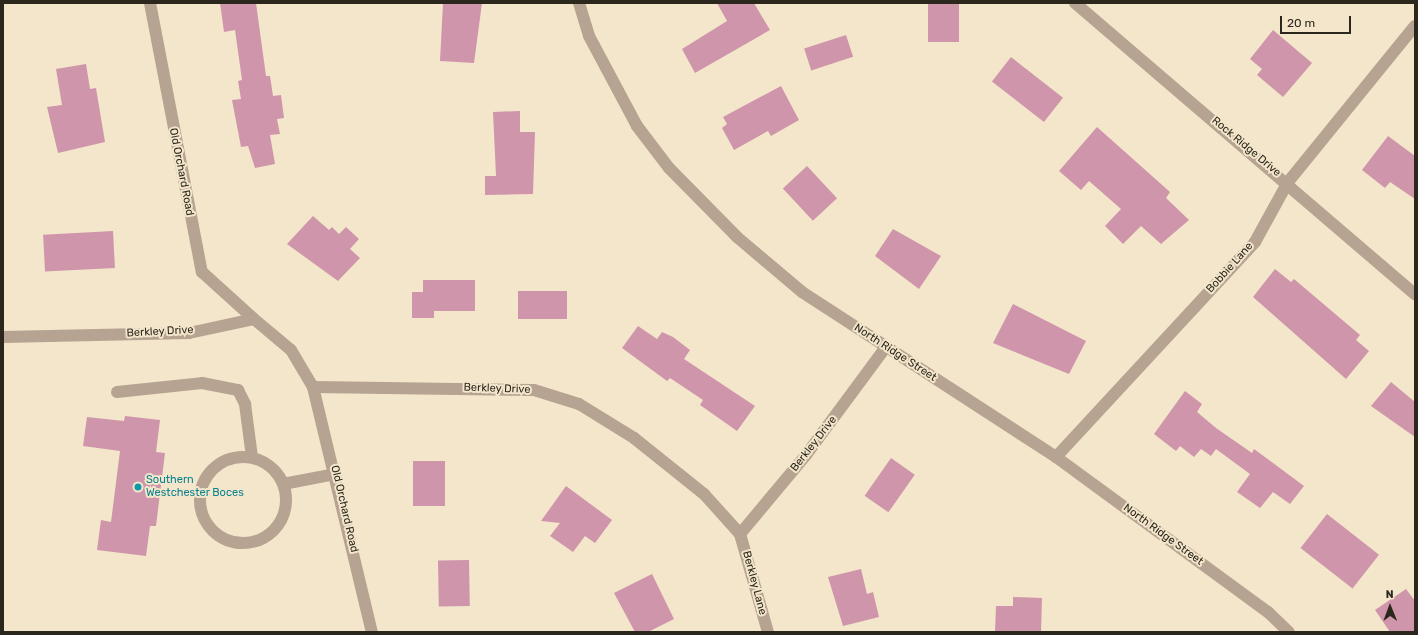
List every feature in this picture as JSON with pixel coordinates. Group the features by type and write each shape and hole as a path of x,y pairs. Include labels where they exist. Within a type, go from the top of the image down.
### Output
{"street":[{"name":"Old Orchard Road","path":"150,3 202,272 254,318"},
{"name":"North Ridge Street","path":"579,3 589,36 612,85 637,126 669,168 738,237 802,292 1056,457 1268,612 1289,632"},
{"name":"Rock Ridge Drive","path":"1075,3 1288,182 1415,294"},
{"name":"Bobbie Lane","path":"1056,457 1255,242 1288,182 1415,26"},
{"name":"Berkley Drive","path":"3,337 189,333 254,318"},
{"path":"254,318 291,350 313,387"},
{"name":"Berkley Drive","path":"313,387 534,390 579,404 640,443 704,494 740,534 806,455 886,347"},
{"path":"117,392 202,383 228,385 238,390 245,404 252,457"},
{"name":"Old Orchard Road","path":"313,387 336,474 372,632"},
{"path":"252,457 265,463 283,484 284,513 268,536 241,544 214,533 200,509 203,481 223,461 252,457"},
{"path":"283,484 336,474"},
{"name":"Berkley Lane","path":"740,534 768,632"}],"building":[{"path":"220,3 256,3 266,76 270,76 273,96 281,95 284,118 277,119 280,134 270,135 275,164 255,168 248,146 241,147 232,100 241,99 238,81 242,80 235,30 224,32"},
{"path":"443,3 482,3 474,63 440,61"},
{"path":"717,3 754,3 770,30 695,73 682,49 727,21"},
{"path":"928,3 959,3 959,42 928,42"},
{"path":"1273,30 1312,63 1283,97 1257,75 1262,69 1250,59"},
{"path":"846,35 853,57 811,70 804,49"},
{"path":"1011,57 1063,98 1044,122 992,81"},
{"path":"86,64 90,89 96,88 105,142 58,153 47,107 62,105 56,69"},
{"path":"781,86 799,120 771,136 768,131 734,150 722,128 727,124 723,117"},
{"path":"520,111 520,132 535,132 533,194 485,195 485,176 496,176 493,112"},
{"path":"1097,127 1170,192 1166,198 1189,220 1161,244 1141,226 1123,244 1105,226 1121,209 1089,181 1081,190 1059,171"},
{"path":"1388,136 1415,156 1415,199 1390,182 1385,188 1362,170"},
{"path":"807,166 837,198 813,221 783,189"},
{"path":"313,216 329,230 332,227 339,234 346,227 359,239 350,249 360,258 338,281 287,244"},
{"path":"893,229 941,256 919,289 875,256"},
{"path":"113,231 115,268 45,272 43,235"},
{"path":"1275,269 1291,282 1294,279 1360,335 1356,340 1369,351 1346,379 1253,297"},
{"path":"423,280 475,280 475,311 434,311 434,318 412,318 412,292 423,292"},
{"path":"518,291 567,291 567,319 518,319"},
{"path":"1013,304 1086,341 1069,374 993,343"},
{"path":"638,326 657,339 662,332 673,337 690,350 684,359 755,406 737,431 700,405 703,400 670,378 667,381 622,348"},
{"path":"1391,382 1415,402 1415,437 1371,406"},
{"path":"1185,391 1202,404 1197,412 1216,428 1252,453 1254,449 1304,486 1290,504 1273,492 1260,508 1237,492 1250,474 1216,449 1211,456 1201,449 1194,457 1180,446 1176,451 1154,434"},
{"name":"Southern Westchester Boces","path":"125,416 160,420 156,452 165,453 156,526 150,526 146,556 97,550 101,520 111,522 120,451 83,446 87,417 124,421"},
{"path":"891,458 915,475 888,512 865,496"},
{"path":"413,461 445,461 445,506 413,506"},
{"path":"566,486 612,520 595,543 585,536 573,552 550,536 560,523 541,521"},
{"path":"1327,514 1379,555 1353,589 1301,548"},
{"path":"469,560 470,606 439,607 438,561"},
{"path":"861,569 867,594 873,592 879,617 843,626 828,577"},
{"path":"652,574 674,619 648,632 635,632 614,593"},
{"path":"1406,589 1415,601 1415,632 1390,632 1375,610"},
{"path":"1013,597 1042,598 1041,632 995,632 996,606 1013,606"}],"place":[{"name":"Southern Westchester Boces","path":"138,487"}]}
